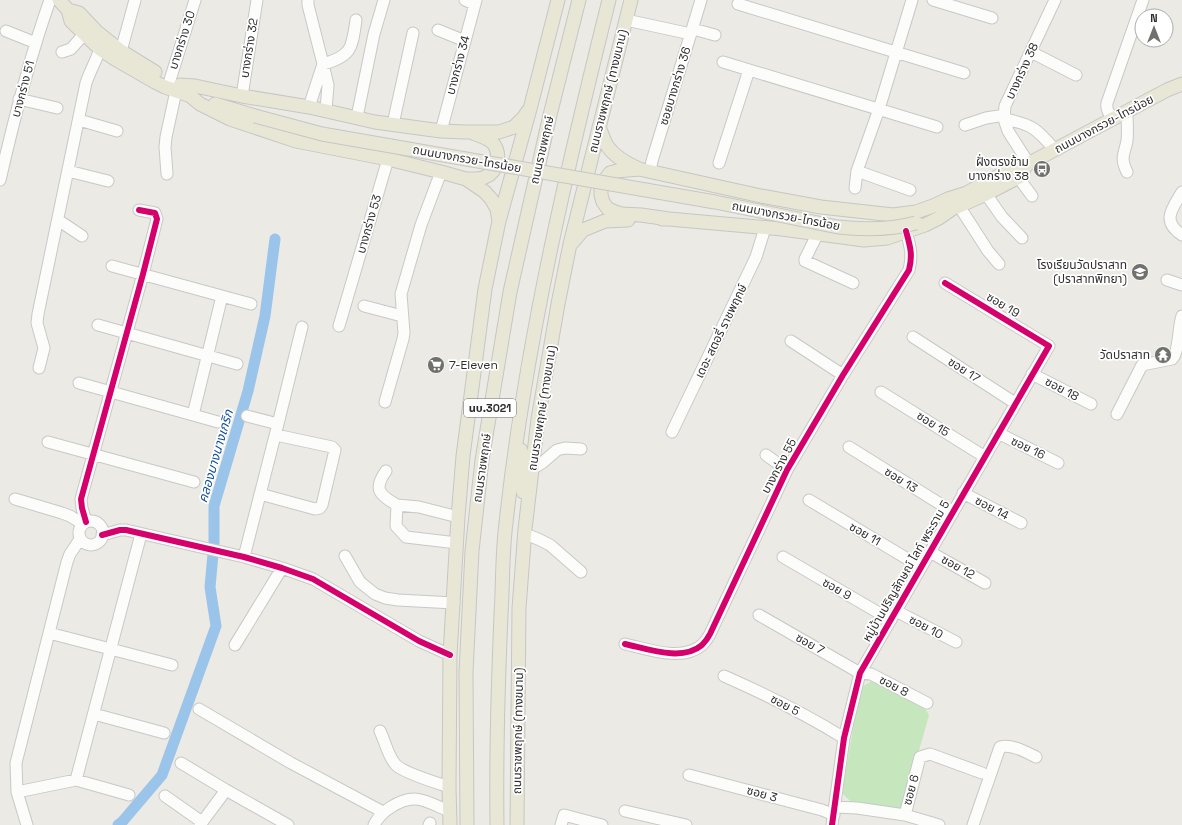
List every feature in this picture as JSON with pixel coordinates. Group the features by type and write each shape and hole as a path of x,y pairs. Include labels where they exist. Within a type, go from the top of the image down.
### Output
{"main road":[{"name":"นบ.3021","path":"450,825 450,655 463,456 485,289 499,221 558,0"},
{"name":"ถนนราชพฤกษ์","path":"467,825 466,664 472,551 482,460 510,292 550,115 579,0"},
{"name":"นบ.3021","path":"497,825 499,674 505,525 520,416 544,280 578,125 609,0"},
{"name":"ถนนราชพฤกษ์ (ทางขนาน)","path":"517,825 520,608 525,531 538,419 556,312 570,244 631,0"},
{"name":"ถนนบางกรวย-ไทรน้อย","path":"60,2 79,13 96,31 121,51 179,88"},
{"name":"ถนนบางกรวย-ไทรน้อย","path":"60,2 71,21 100,49 155,82 179,88 322,134 715,202 838,227 887,229 912,224 955,208 1021,176 1028,164"},
{"name":"ถนนบางกรวย-ไทรน้อย","path":"912,224 1015,167 1028,164 1167,90 1182,84"},
{"path":"179,88 195,86 242,96 326,110 375,122 441,131 499,132 514,126 530,109"},
{"path":"179,88 200,104 230,119 296,141 388,159 466,179 479,179 486,177 492,173 498,162 498,152 493,143 487,138 465,132"},
{"path":"599,127 608,147 628,165 644,170 761,196 821,206 893,215 916,212 967,193"},
{"path":"644,170 617,171 610,173 600,189 600,195 608,208 622,214 765,228 864,240 887,238 912,224"},
{"path":"466,179 485,192 492,200 497,209 499,221"},
{"path":"570,244 583,230 605,221 669,219"},
{"path":"520,416 525,531"},
{"path":"457,546 482,460"}],"street":[{"path":"121,51 135,0"},
{"name":"บางกร่าง 30","path":"167,174 165,147 166,137 179,88 195,0"},
{"name":"บางกร่าง 32","path":"242,96 257,0"},
{"path":"308,0 328,85 326,110"},
{"path":"357,117 374,34 384,0"},
{"name":"ซอยบางกร่าง 36","path":"644,170 652,161 701,0"},
{"path":"855,188 858,171 879,109 912,0"},
{"path":"933,0 992,18"},
{"name":"บางกร่าง 38","path":"1004,117 1005,106 1055,0"},
{"path":"1114,119 1106,108 1107,103 1143,0"},
{"name":"บางกร่าง 34","path":"441,131 465,41 472,1"},
{"name":"บางกร่าง 51","path":"0,180 19,99 36,43 60,2"},
{"path":"738,4 964,73"},
{"path":"323,64 335,61 344,56 350,50 356,20"},
{"path":"626,20 715,35"},
{"path":"438,30 465,41"},
{"path":"6,31 36,43"},
{"path":"393,124 413,33"},
{"path":"62,52 71,49 84,34"},
{"path":"39,368 44,348 37,323 38,314 89,72 100,49"},
{"path":"1031,52 1076,75"},
{"path":"723,62 937,127"},
{"path":"309,107 323,64"},
{"path":"719,163 749,70"},
{"path":"19,99 56,108"},
{"path":"1127,112 1127,140 1123,155 1123,164 1127,172"},
{"path":"964,125 986,118 1004,117 1032,127 1040,133 1055,150"},
{"path":"1004,117 1008,131 1028,164"},
{"path":"79,120 117,131"},
{"name":"บางกร่าง 53","path":"339,326 388,159"},
{"path":"858,171 910,190"},
{"path":"68,172 108,181"},
{"path":"384,402 404,333 401,294 421,224 441,172"},
{"path":"1018,177 1032,196"},
{"path":"1182,192 1173,206 1170,217 1170,224 1182,235"},
{"path":"986,194 1002,217 1022,238"},
{"path":"955,208 999,264"},
{"path":"85,523 81,499 143,274 156,216 155,213 139,210"},
{"path":"58,220 82,236"},
{"name":"บางกร่าง 55","path":"626,644 658,652 677,654 691,651 702,644 710,634 787,470 843,375 909,270 911,260 912,224"},
{"name":"เดอะ สตอรี่ ราชพฤกษ์","path":"672,432 756,257 765,228"},
{"path":"817,235 805,261 853,283"},
{"path":"112,266 251,304"},
{"path":"1167,280 1182,285"},
{"name":"ซอย 19","path":"945,283 1049,346"},
{"path":"193,415 222,296"},
{"path":"364,306 402,316"},
{"path":"1116,414 1142,365 1175,356 1177,350 1179,325 1182,316"},
{"path":"98,325 237,364"},
{"path":"244,558 302,327"},
{"name":"ซอย 17","path":"913,337 1016,403"},
{"path":"791,341 843,375"},
{"name":"หมู่บ้านปริญลักษณ์ ไลท์ พระราม 5","path":"833,815 844,738 860,673 1049,346"},
{"name":"ซอย 18","path":"1032,374 1091,404"},
{"path":"79,383 218,422"},
{"name":"ซอย 15","path":"881,392 984,457"},
{"path":"247,416 277,429 332,447 335,450 320,508 315,509 260,494"},
{"name":"ซอย 16","path":"998,433 1058,463"},
{"path":"48,442 194,482"},
{"name":"ซอย 13","path":"848,447 953,512"},
{"path":"532,469 542,463 557,450 565,448 581,449"},
{"path":"766,455 787,470"},
{"path":"386,471 378,484 379,490 384,497 397,505 420,507 458,517"},
{"name":"ซอย 14","path":"963,493 1021,524"},
{"path":"15,499 70,516 85,523"},
{"name":"ซอย 11","path":"809,500 921,567"},
{"path":"397,505 396,526 406,537 457,546"},
{"path":"27,825 17,792 16,763 67,562 70,554 80,539 80,527 85,523 93,522 102,528 100,541 93,545 87,544 80,539"},
{"path":"102,535 123,530 282,568 313,579 419,641 450,655"},
{"path":"525,531 550,545 581,572"},
{"path":"76,780 141,534"},
{"name":"ซอย 12","path":"930,552 985,583"},
{"path":"345,556 360,582 375,594 385,598 398,600 454,603"},
{"name":"ซอย 9","path":"784,558 893,615"},
{"path":"236,645 282,568"},
{"name":"ซอย 7","path":"759,615 860,673"},
{"name":"ซอย 10","path":"893,615 956,642"},
{"path":"49,633 172,665"},
{"name":"ซอย 8","path":"860,673 871,674 927,703"},
{"name":"ซอย 5","path":"724,676 768,695 820,723 844,738"},
{"path":"199,709 291,763 383,812"},
{"path":"94,714 164,733"},
{"path":"380,731 396,765 449,787"},
{"path":"973,825 1000,747 1004,746 1023,750 1036,758"},
{"name":"ซอย 6","path":"833,815 857,808 905,815 920,757 927,754 982,773"},
{"path":"181,763 288,825"},
{"name":"ซอย 3","path":"689,775 822,810 833,815"},
{"path":"17,792 76,780 129,795"},
{"path":"165,796 201,824 226,790"},
{"path":"374,825 383,812 406,799 414,798 423,800 449,811"},
{"path":"625,811 686,825"},
{"path":"561,825 564,814 602,825"},
{"path":"905,815 939,825"}],"green space":[{"path":"872,681 923,705 929,715 902,811 853,804 842,793 860,688"}],"waterway":[{"name":"คลองบางนางเกริก","path":"118,825 162,775 216,626 210,587 214,543 214,506 248,391 265,316 275,239"}],"cycle path":[{"path":"86,522 81,499 157,219 155,213 139,210"},
{"path":"625,644 665,653 685,653 702,645 710,634 787,470 843,375 909,270 911,255 906,231"},
{"path":"832,825 844,738 860,673 1049,346 945,283"},
{"path":"102,535 120,530 126,530 244,557 282,568 313,579 419,641 450,655"}],"place":[{"name":"ฝั่งตรงข้าม บางกร่าง 38","path":"1042,169"},
{"name":"โรงเรียนวัดปราสาท (ปราสาทพิทยา)","path":"1140,272"},
{"name":"วัดปราสาท","path":"1163,355"},
{"name":"7-Eleven","path":"436,365"}]}
